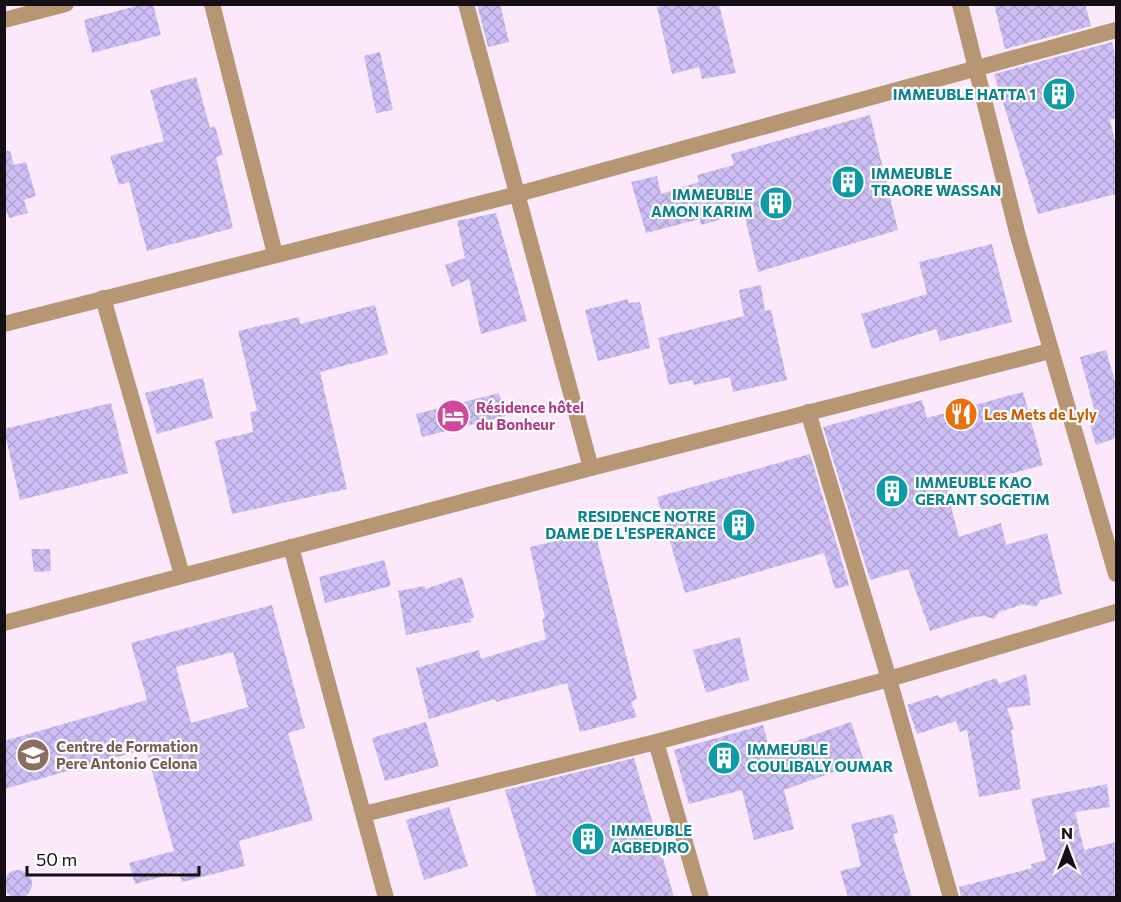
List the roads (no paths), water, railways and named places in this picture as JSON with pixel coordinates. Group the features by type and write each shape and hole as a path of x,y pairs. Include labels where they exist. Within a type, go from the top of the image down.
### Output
{"street":[{"path":"4,20 27,9 66,4"},
{"path":"212,4 275,254"},
{"path":"466,4 591,468"},
{"path":"960,4 1050,351 1116,574"},
{"path":"4,324 518,194 1116,30"},
{"path":"103,298 182,575"},
{"path":"4,623 591,468 1050,351"},
{"path":"808,412 889,679 951,897"},
{"path":"291,547 386,897"},
{"path":"364,814 656,742 889,679 1116,612"},
{"path":"656,742 701,897"}],"place":[{"name":"IMMEUBLE HATTA 1","path":"1059,94"},
{"name":"IMMEUBLE TRAORE WASSAN","path":"848,182"},
{"name":"IMMEUBLE AMON KARIM","path":"776,203"},
{"name":"Les Mets de Lyly","path":"961,414"},
{"name":"Résidence hôtel du Bonheur","path":"453,416"},
{"name":"IMMEUBLE KAO GERANT SOGETIM","path":"892,491"},
{"name":"RESIDENCE NOTRE DAME DE L'ESPERANCE","path":"739,525"},
{"name":"Centre de Formation Pere Antonio Celona","path":"33,755"},
{"name":"IMMEUBLE COULIBALY OUMAR","path":"724,758"},
{"name":"IMMEUBLE AGBEDJRO","path":"588,839"}]}
